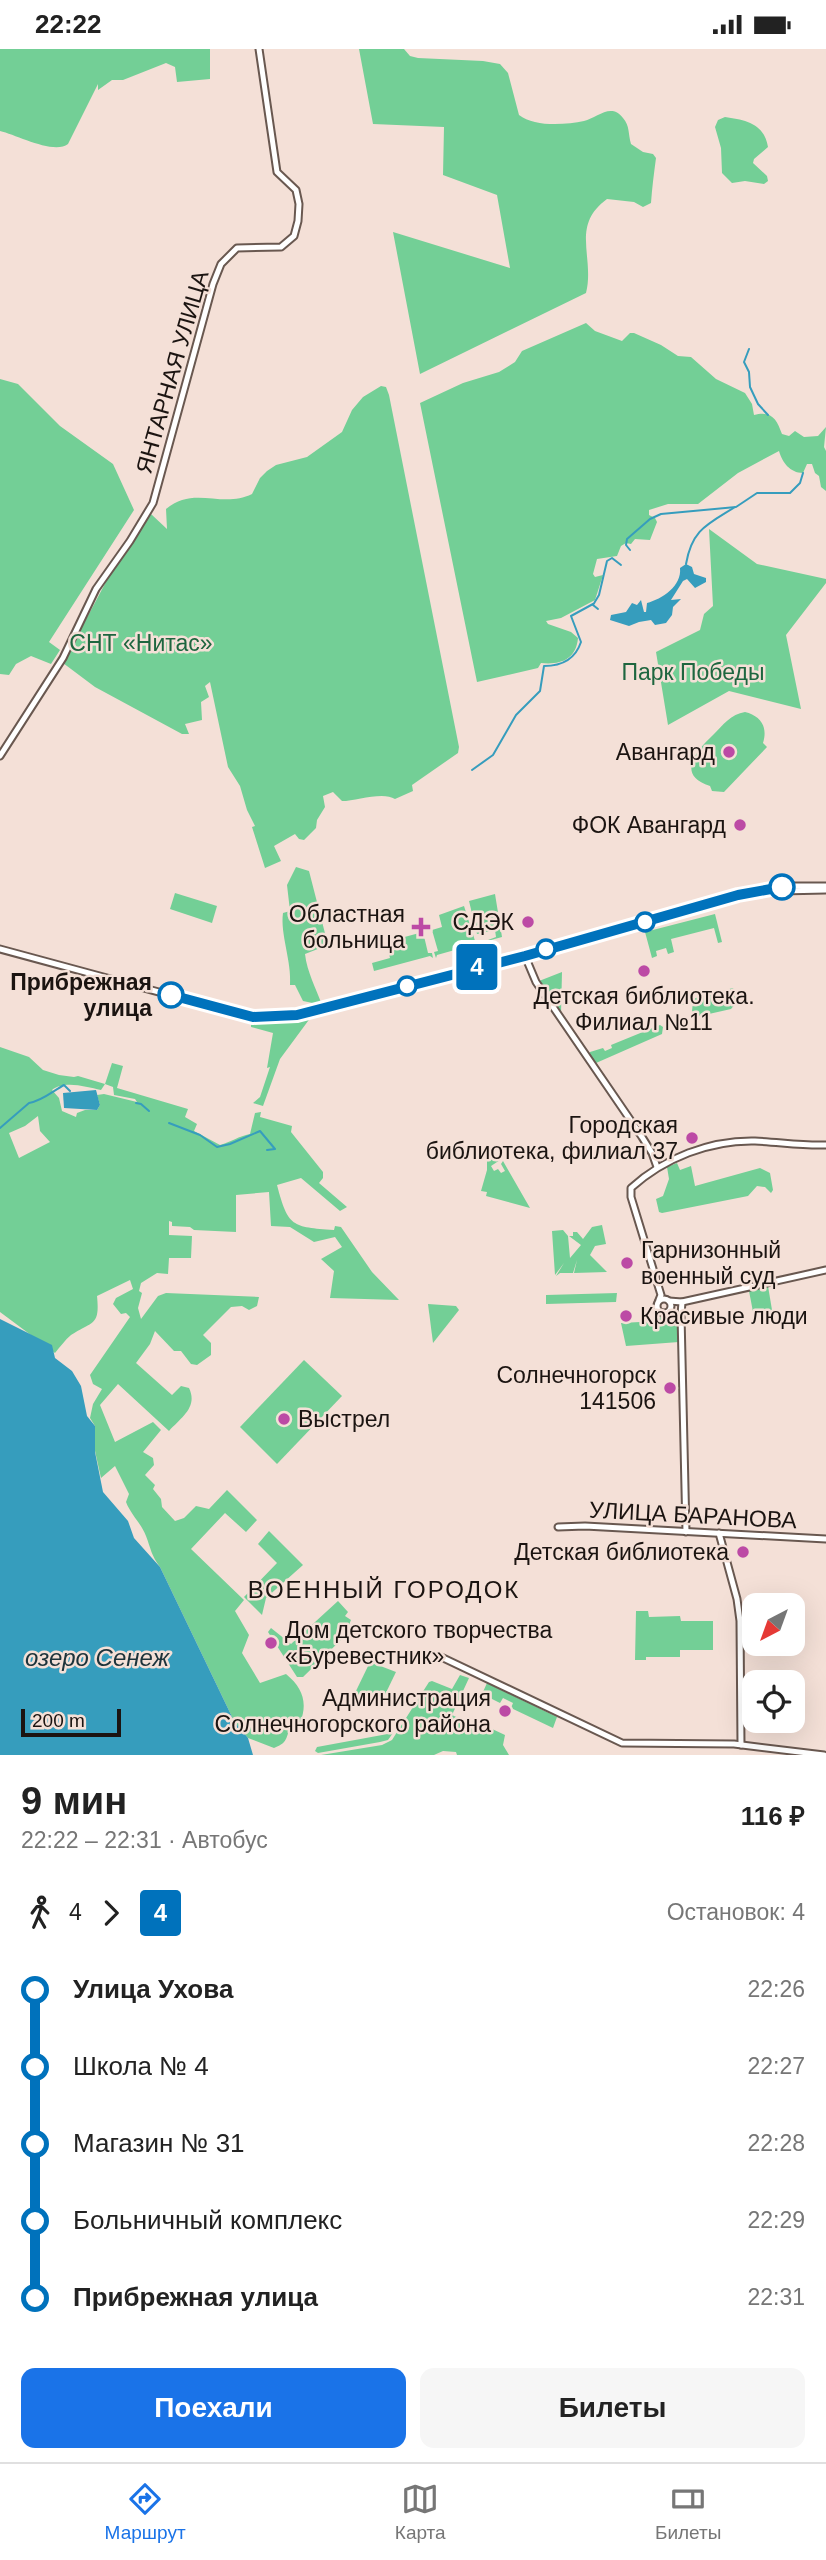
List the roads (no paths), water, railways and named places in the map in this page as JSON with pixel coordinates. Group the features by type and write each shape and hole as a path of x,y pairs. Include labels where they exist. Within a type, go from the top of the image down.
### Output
{"street":[{"name":"ЯНТАРНАЯ УЛИЦА","path":"0,756 62,657 96,589 153,503 183,387 221,264 237,248 281,247 294,236 299,204 296,190 277,173 259,49"},
{"path":"0,949 240,1014 266,1018 288,1017 525,956 719,903 738,895 776,888 826,888"},
{"path":"525,956 536,982 646,1143 657,1167"},
{"path":"686,1532 672,1304 630,1190 657,1167 720,1142 826,1145"},
{"path":"672,1304 826,1270"},
{"name":"УЛИЦА БАРАНОВА","path":"558,1527 585,1526 826,1539"},
{"path":"722,1535 739,1611 741,1745"},
{"path":"439,1656 622,1743 741,1745 824,1755"}],"water":[{"path":"686,564 692,567 694,574 706,578 706,582 695,588 687,579 683,581 671,600 681,599 673,607 672,615 666,623 655,625 651,620 629,626 610,620 611,615 626,612 632,603 637,605 641,600 646,612 647,603 665,595 674,586 680,575 680,568"},
{"path":"96,1090 100,1105 97,1110 64,1108 63,1093"},
{"name":"озеро Сенеж","path":"0,1319 52,1345 55,1358 72,1371 81,1386 87,1416 95,1426 95,1452 103,1492 128,1521 134,1538 160,1567 234,1721 248,1738 253,1755 0,1755"}],"waterway":[{"path":"749,349 744,362 749,372 750,387 758,404 768,415"},
{"path":"630,550 626,545 627,539 650,519 661,514 736,507 757,493 790,493 800,483 803,473"},
{"path":"686,564 697,535 709,523 735,507"},
{"path":"598,609 593,605 599,595 607,561 612,558 621,565"},
{"path":"472,770 493,755 516,715 540,691 544,666 562,663 575,653 581,642 571,616 593,604"},
{"path":"0,1128 29,1103 64,1085 70,1091"},
{"path":"136,1103 149,1111"},
{"path":"169,1123 200,1135 217,1147 260,1131 275,1149 267,1150"}],"place":[{"name":"Авангард","path":"729,752"},
{"name":"ФОК Авангард","path":"740,825"},
{"name":"СДЭК","path":"528,922"},
{"name":"Областная больница","path":"421,927"},
{"name":"Детская библиотека. Филиал №11","path":"644,971"},
{"name":"Прибрежная улица","path":"171,995"},
{"name":"Городская библиотека, филиал 37","path":"692,1138"},
{"name":"Гарнизонный военный суд","path":"627,1263"},
{"name":"Красивые люди","path":"626,1316"},
{"name":"Солнечногорск 141506","path":"670,1388"},
{"name":"Выстрел","path":"284,1419"},
{"name":"Детская библиотека","path":"743,1552"},
{"name":"Дом детского творчества «Буревестник»","path":"271,1643"},
{"name":"Администрация Солнечногорского района","path":"505,1711"}],"district":[{"name":"ВОЕННЫЙ ГОРОДОК","path":"384,1589"}],"park label":[{"name":"СНТ «Нитас»","path":"141,643"},
{"name":"Парк Победы","path":"693,672"}]}
